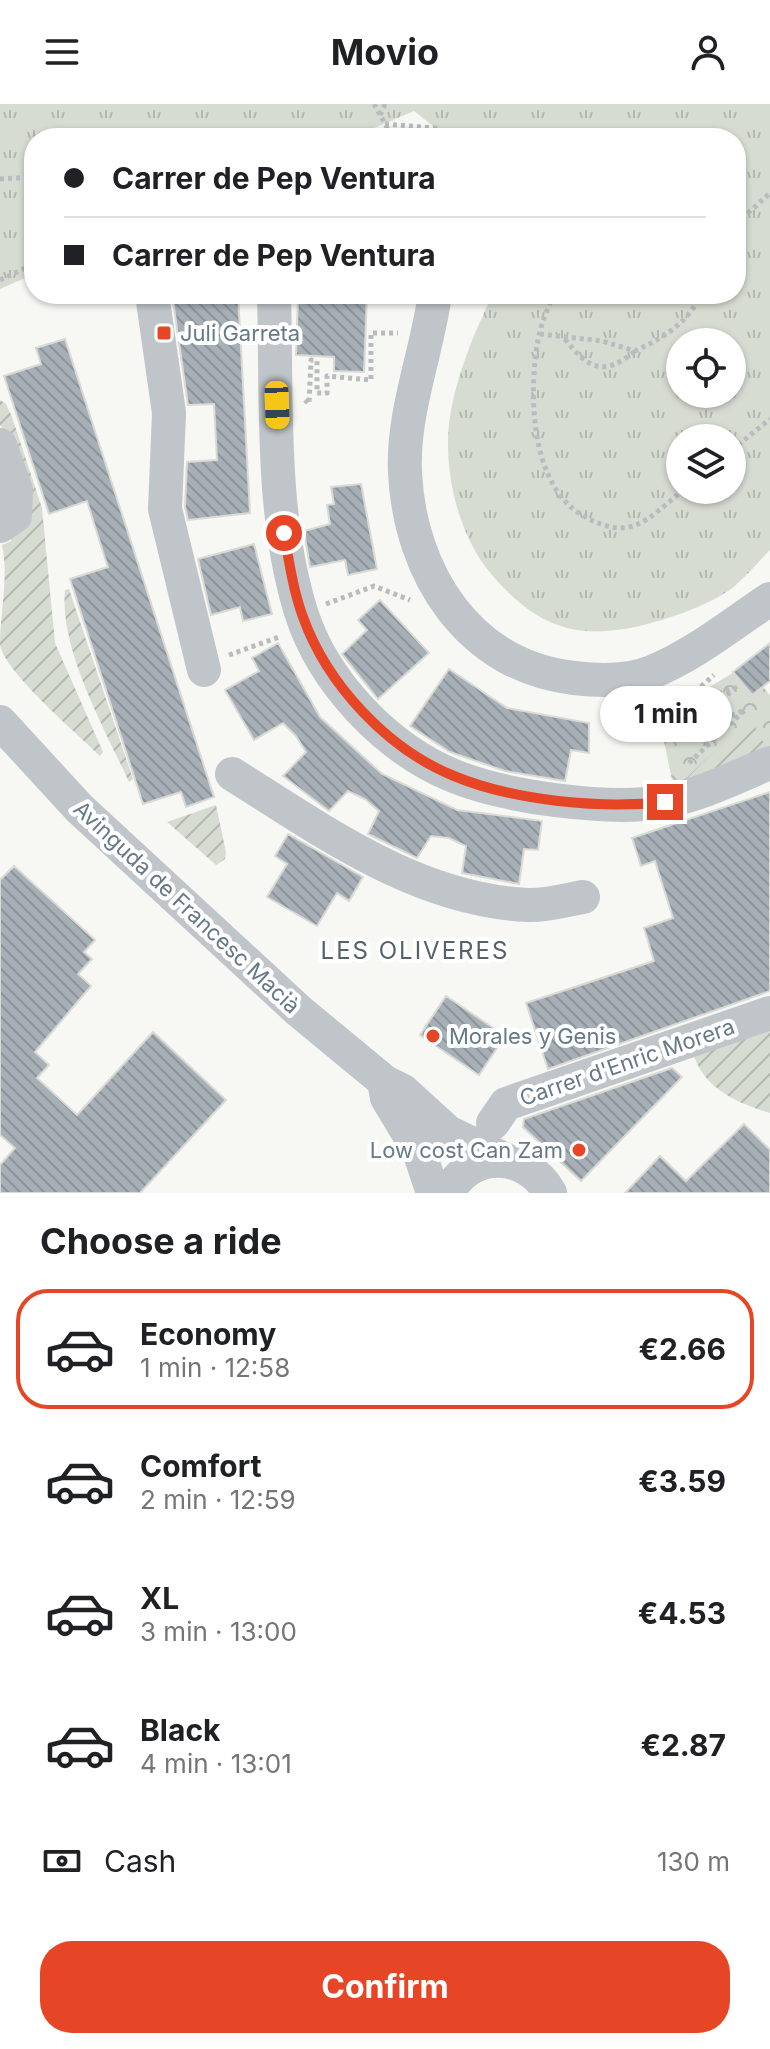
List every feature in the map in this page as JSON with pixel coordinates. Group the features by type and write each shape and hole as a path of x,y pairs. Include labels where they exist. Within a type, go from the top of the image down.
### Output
{"street":[{"path":"153,304 169,413 165,509 212,658"},
{"path":"275,304 288,397 284,533 302,615 332,674 360,709 389,735 454,776 528,794 597,805 624,807 665,802 770,763"},
{"path":"433,304 410,419 406,484 414,536 433,580 457,619 478,638 522,665 591,680 651,672 683,657 770,599"},
{"path":"0,445 16,490 15,516 0,526"},
{"name":"Avinguda de Francesc Macià","path":"0,722 79,808 141,868 299,1011 385,1082 403,1091 448,1132 508,1161 521,1163 540,1177 550,1193"},
{"path":"232,774 387,868 467,898 531,906 583,897"},
{"name":"Carrer d'Enric Morera","path":"493,1123 506,1104 770,1013"},
{"name":"Avinguda de Francesc Macià","path":"385,1082 387,1098 419,1151 433,1193"},
{"path":"448,1193 465,1171 487,1161 508,1161"}],"path":[{"path":"374,104 387,128"},
{"path":"380,115 385,104"},
{"path":"385,124 435,128"},
{"path":"0,179 24,178"},
{"path":"746,215 770,193"},
{"path":"0,280 24,269"},
{"path":"550,304 540,334 536,425 540,459 554,488 570,508 600,525 624,531 666,504"},
{"path":"565,338 577,355 591,365 603,368 618,365 691,316 697,304"},
{"path":"305,360 305,404 309,404 311,360 317,361 317,393 327,393 327,376 371,380 371,333 398,333"},
{"path":"540,334 602,341 635,351"},
{"path":"746,439 770,419"},
{"path":"319,594 326,604 374,586 457,619"},
{"path":"678,773 745,710 681,736 735,688 677,708 720,670 727,627"},
{"path":"212,658 230,656 291,632"}],"green space":[{"path":"0,104 770,104 770,550 731,589 691,610 614,630 570,628 530,611 481,561 458,511 448,456 453,401 470,346 489,304 746,304 746,128 435,128 414,111 374,128 24,128 24,278 0,289"},
{"path":"0,400 6,404 12,417 42,508 55,643 103,752 100,756 28,687 5,657 0,645 4,582 2,545 11,541 8,436 0,425"},
{"path":"69,589 133,779 129,782 76,663 65,613 65,590"},
{"path":"733,673 752,695 763,687 770,695 770,752 674,790 664,741 678,738 673,708"},
{"path":"750,717 763,742 770,738 770,749 674,790"},
{"path":"216,805 226,852 225,859 216,865 167,822"},
{"path":"770,1026 770,1113 722,1092 704,1075 693,1052"}],"building":[{"path":"173,304 239,304 250,513 188,520 185,507 187,462 217,460 214,404 188,405"},
{"path":"298,304 367,304 364,372 334,371 334,357 296,355"},
{"path":"65,339 214,797 186,807 181,792 143,804 70,579 108,567 87,501 49,514 4,376 41,364 36,348"},
{"path":"361,484 377,569 348,575 345,560 310,567 304,531 330,524 327,505 334,504 331,487"},
{"path":"254,544 272,614 243,621 240,607 211,615 198,559"},
{"path":"380,600 429,653 378,699 342,654 367,630 358,620"},
{"path":"278,643 320,717 382,774 457,810 542,821 538,850 524,849 519,884 462,873 466,846 449,838 431,836 417,858 368,834 379,811 365,799 348,791 329,811 283,776 306,752 296,736 283,723 254,740 225,690 259,671 252,658"},
{"path":"770,643 770,681 752,695 733,672"},
{"path":"449,669 507,708 589,723 589,753 571,750 565,781 505,771 450,752 410,726"},
{"path":"770,792 770,991 548,1069 526,1003 654,961 644,928 673,918 655,861 641,866 632,838"},
{"path":"288,834 363,877 349,901 337,893 317,926 267,897 287,864 275,856"},
{"path":"14,866 95,940 84,952 92,959 78,974 91,986 35,1052 49,1065 37,1078 77,1115 153,1032 226,1100 140,1193 0,1193 0,1165 15,1148 0,1135 0,880"},
{"path":"446,996 505,1036 479,1075 420,1035"},
{"name":"Low cost Can Zam","path":"672,1068 682,1077 581,1181 523,1127 524,1119"},
{"path":"744,1124 770,1150 770,1193 625,1193 660,1156 686,1181"}],"place":[{"name":"Juli Garreta","path":"164,333"},
{"name":"Morales y Genis","path":"433,1036"},
{"name":"Low cost Can Zam","path":"579,1150"}],"district":[{"name":"LES OLIVERES","path":"415,951"}],"route":[{"path":"284,533 302,615 321,656 360,709 418,756 454,776 528,794 583,804 624,807 665,802"}]}
